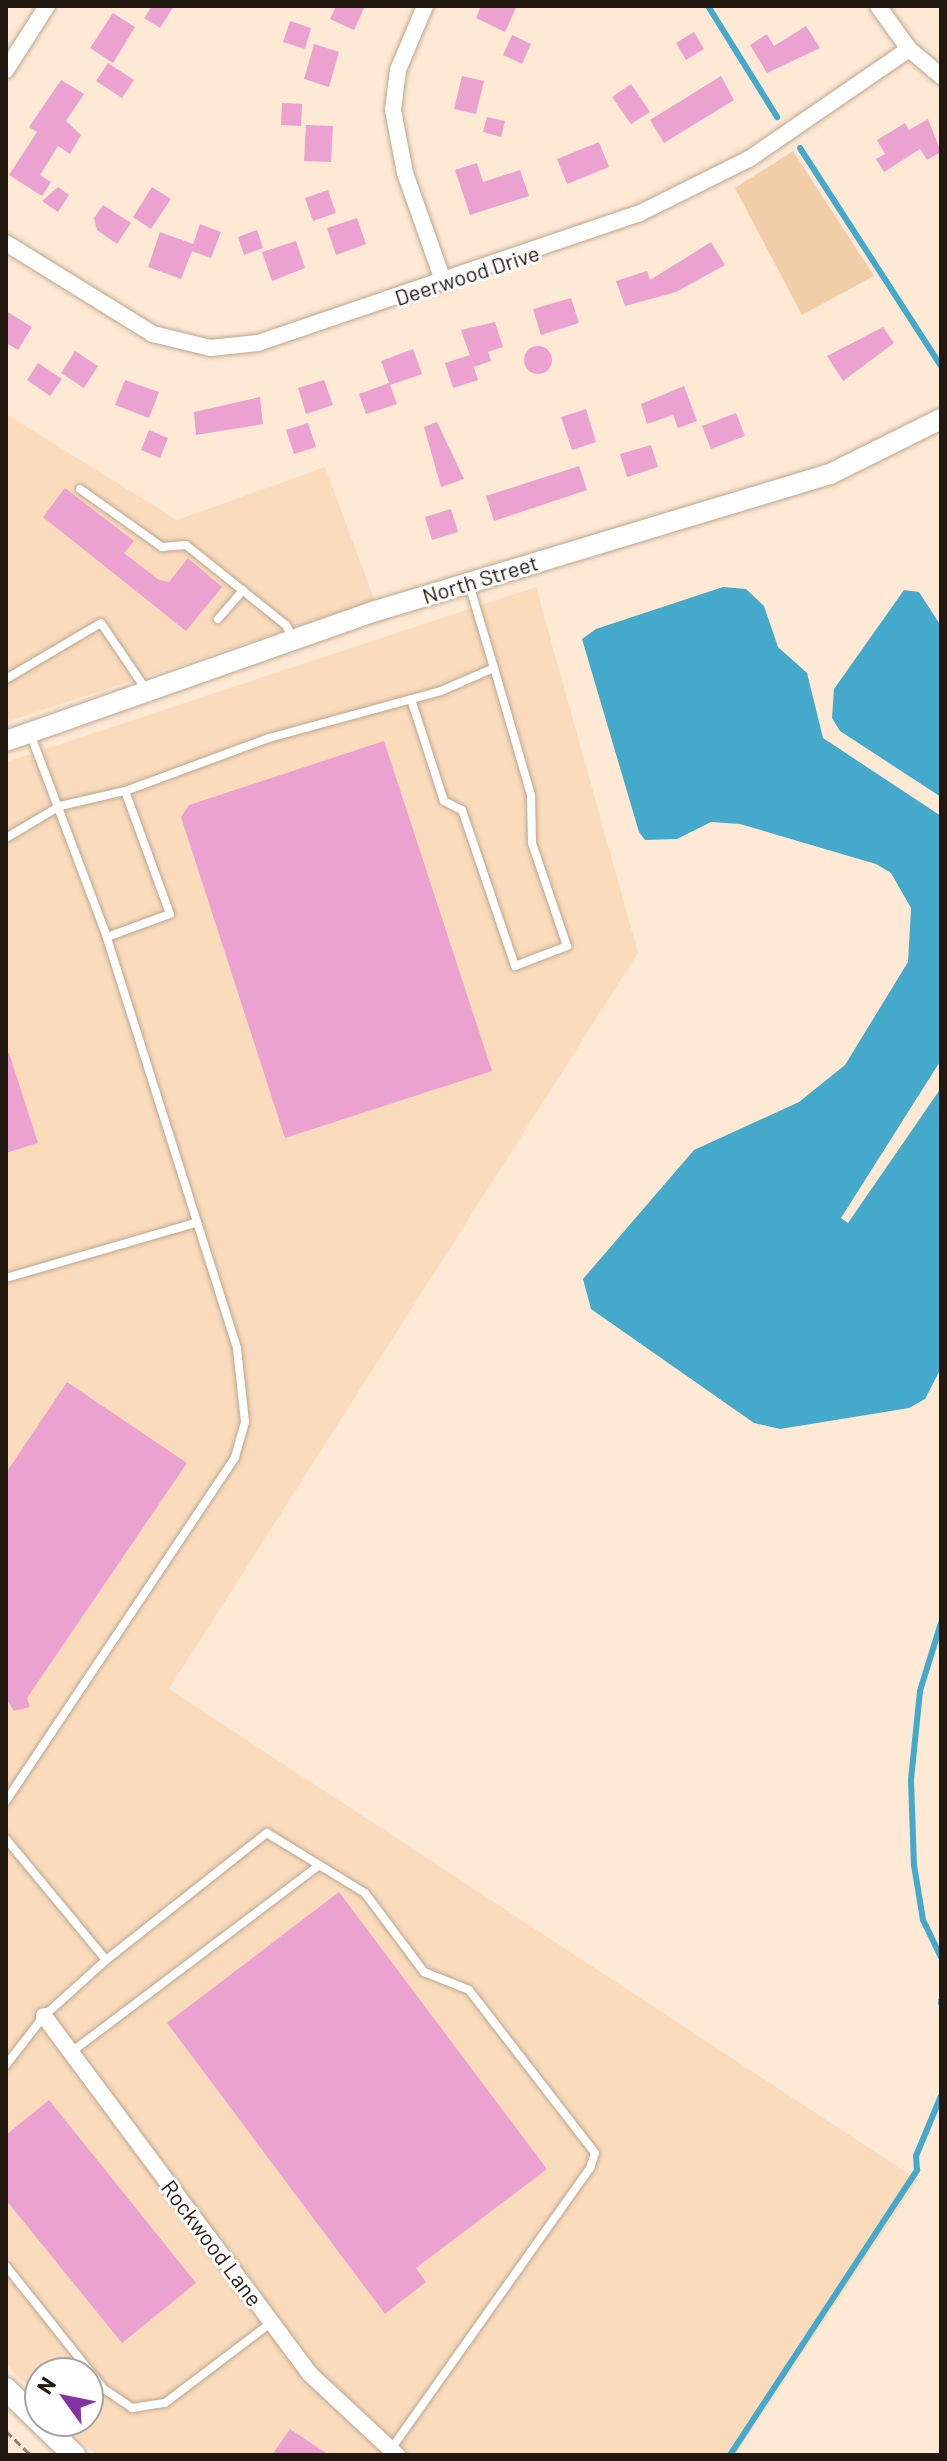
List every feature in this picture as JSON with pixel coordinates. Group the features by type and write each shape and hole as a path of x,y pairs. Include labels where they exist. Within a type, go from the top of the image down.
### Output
{"main road":[{"path":"6,2389 74,2455"}],"street":[{"path":"6,70 47,6"},
{"path":"425,6 398,70 393,110 405,173 444,283"},
{"path":"878,6 909,49 941,76"},
{"name":"Deerwood Drive","path":"6,243 132,324 210,348 258,343 444,283 682,195 795,130 909,49"},
{"name":"North Street","path":"13,734 148,692 469,583 830,474 941,419"},
{"name":"Rockwood Lane","path":"44,2016 272,2322 347,2415 394,2452"}],"lane":[{"path":"80,489 162,547 186,545 286,625 294,640"},
{"path":"411,699 444,801 462,810 515,966 567,946 532,843 531,795 469,583"},
{"path":"218,619 243,590"},
{"path":"6,679 101,623 148,692"},
{"path":"6,838 60,806 125,791 269,738 411,699 494,668"},
{"path":"6,1801 235,1457 245,1422 237,1348 107,937 60,806 13,734"},
{"path":"107,937 170,914 125,791"},
{"path":"6,1278 195,1223"},
{"path":"6,2065 44,2016 106,1960 267,1833 365,1893 424,1972 469,1990 595,2153 394,2452"},
{"path":"6,1839 106,1960"},
{"path":"70,2054 318,1866"},
{"path":"6,2266 104,2389 132,2408 165,2403 272,2322"}],"path":[{"path":"6,2431 31,2455"}],"shaded area":[{"path":"793,151 874,276 802,315 735,188"},
{"path":"6,414 177,520 325,467 375,601 6,722"},
{"path":"536,587 638,953 169,1689 918,2180 735,2455 96,2455 77,2437 104,2437 104,2357 24,2357 24,2383 6,2364 6,762"}],"water":[{"path":"723,587 746,589 764,606 778,647 807,673 823,738 941,816 941,1060 841,1218 848,1223 941,1088 941,1368 925,1399 909,1408 780,1429 754,1423 591,1309 583,1279 694,1150 799,1102 845,1065 908,962 911,908 891,873 876,864 740,824 711,822 677,839 645,840 639,832 582,639 596,629"},
{"path":"904,590 919,592 941,626 941,797 840,731 832,718 834,689"}],"building":[{"path":"152,6 174,6 160,28 144,18"},
{"path":"336,6 365,6 354,30 330,19"},
{"path":"481,6 517,6 505,32 476,18"},
{"path":"113,13 135,27 113,63 90,48"},
{"path":"290,21 311,28 305,49 283,42"},
{"path":"806,26 820,48 767,73 750,45 767,34 774,46"},
{"path":"694,32 704,49 686,60 676,43"},
{"path":"512,35 531,44 522,64 503,55"},
{"path":"314,44 339,52 329,87 304,79"},
{"path":"108,63 134,80 122,98 96,81"},
{"path":"462,76 484,81 476,114 454,109"},
{"path":"721,76 734,100 664,143 650,120"},
{"path":"61,80 84,94 66,121 81,135 70,154 58,146 40,175 51,182 42,196 9,175 37,132 29,127"},
{"path":"631,84 650,112 631,124 612,97"},
{"path":"282,103 302,104 301,126 281,125"},
{"path":"487,117 505,121 501,137 483,132"},
{"path":"928,119 941,152 927,160 920,149 884,172 876,159 885,154 877,140 905,123 909,130"},
{"path":"306,125 333,126 331,162 304,161"},
{"path":"599,142 609,167 567,184 557,159"},
{"path":"477,163 483,182 520,170 529,196 470,215 455,170"},
{"path":"58,187 69,195 58,212 42,201"},
{"path":"152,187 171,199 151,229 133,217"},
{"path":"328,190 336,213 313,221 305,198"},
{"path":"103,205 131,223 117,244 97,230 94,218"},
{"path":"357,218 366,244 336,255 327,228"},
{"path":"200,224 221,232 211,258 192,251 181,279 148,267 160,232 193,244"},
{"path":"257,230 263,248 244,255 238,237"},
{"path":"296,241 305,268 272,281 262,252"},
{"path":"711,242 725,265 676,292 625,306 616,281 647,271 650,280"},
{"path":"571,298 579,323 541,335 533,309"},
{"path":"6,311 32,327 18,350 6,343"},
{"path":"495,322 503,347 488,352 491,361 474,367 461,330"},
{"path":"883,327 894,343 843,381 827,356"},
{"path":"538,346 548,350 552,360 548,370 538,374 528,370 524,360 528,350"},
{"path":"413,349 422,374 390,385 397,404 366,414 359,394 389,383 381,361"},
{"path":"75,351 98,366 84,388 61,373"},
{"path":"470,355 478,380 453,388 445,363"},
{"path":"38,363 62,379 50,396 27,380"},
{"path":"125,380 159,392 149,418 115,405"},
{"path":"324,380 333,405 306,414 298,388"},
{"path":"684,386 697,421 678,428 673,415 647,424 641,404"},
{"path":"260,397 263,424 196,435 194,412"},
{"path":"586,409 596,442 572,450 561,417"},
{"path":"736,413 745,436 711,449 702,426"},
{"path":"437,422 464,479 441,487 424,427"},
{"path":"308,423 316,447 294,454 286,430"},
{"path":"149,430 168,438 160,458 141,450"},
{"path":"651,445 658,467 627,477 620,454"},
{"path":"579,466 587,490 494,521 486,496"},
{"path":"65,488 134,541 124,553 159,580 169,582 188,558 222,587 186,631 43,517"},
{"path":"451,509 458,532 432,540 425,517"},
{"path":"384,741 492,1071 285,1138 181,817 189,805"},
{"path":"9,1053 38,1143 6,1153 6,1054"},
{"path":"67,1382 187,1463 27,1698 30,1707 14,1711 6,1698 6,1473"},
{"path":"339,1892 547,2169 416,2268 426,2282 385,2314 167,2023"},
{"path":"49,2100 196,2283 122,2343 6,2200 6,2135"},
{"path":"290,2429 329,2455 272,2455"}],"waterway":[{"path":"708,6 777,117"},
{"path":"800,148 941,366"},
{"path":"941,1623 920,1691 911,1780 914,1865 923,1920 941,1957"},
{"path":"730,2455 917,2170 916,2156 941,2096"}]}
